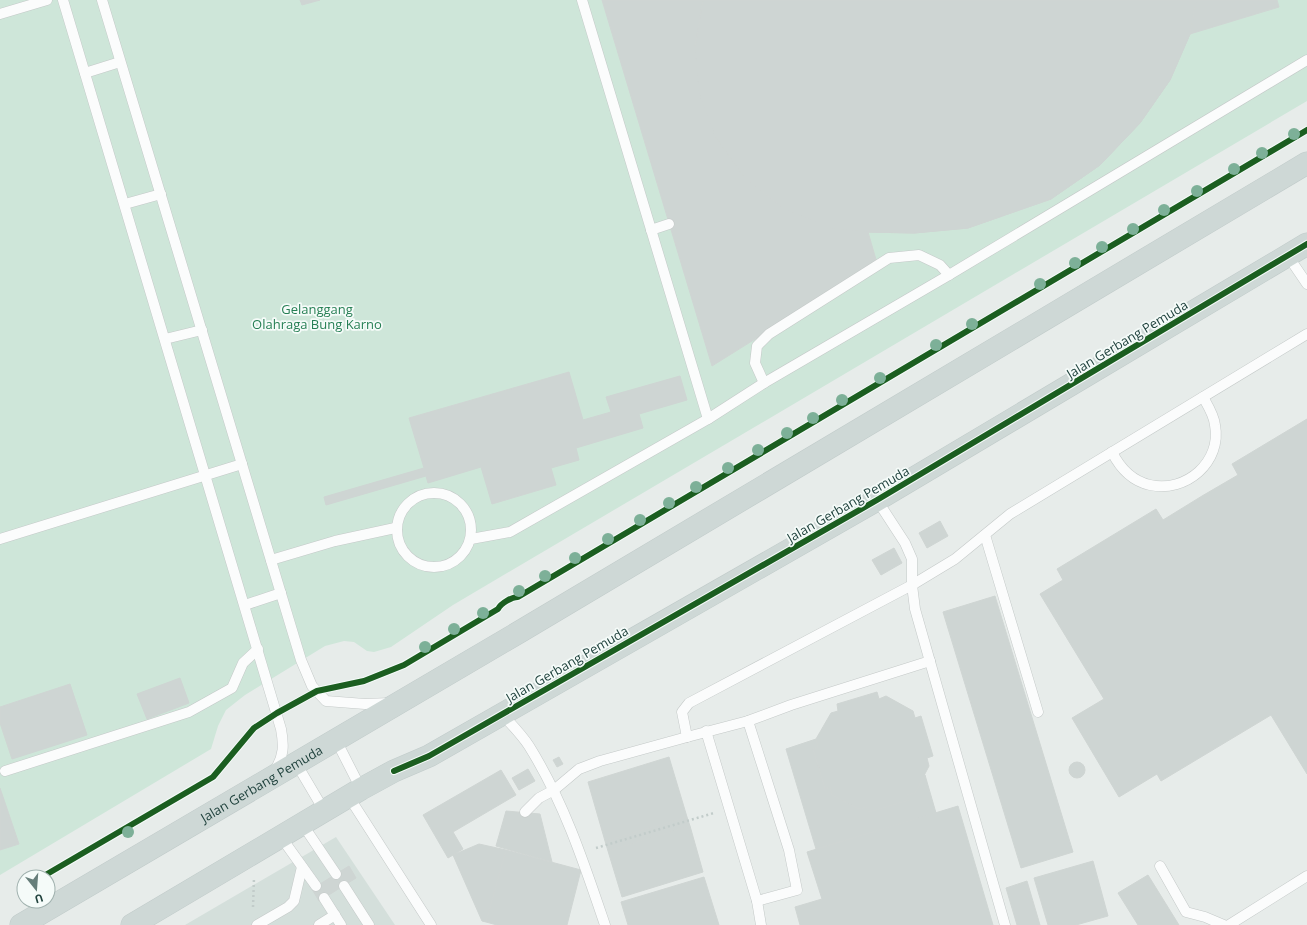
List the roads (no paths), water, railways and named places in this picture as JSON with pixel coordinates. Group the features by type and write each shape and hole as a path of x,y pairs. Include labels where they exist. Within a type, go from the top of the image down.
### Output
{"main road":[{"name":"Jalan Gerbang Pemuda","path":"21,925 267,781 1307,163"},
{"name":"Jalan Gerbang Pemuda","path":"132,925 282,838 355,793 394,772 429,756 878,500 1307,244"}],"lane":[{"path":"0,14 47,0"},
{"path":"63,0 206,474 281,729 284,745 280,761 267,781"},
{"path":"102,0 301,660 312,686 326,700 365,704 400,702"},
{"path":"582,0 708,419"},
{"path":"471,539 510,532 708,419 764,383 949,275 1307,60"},
{"path":"85,73 120,62"},
{"path":"125,204 160,194"},
{"path":"651,230 669,224"},
{"path":"764,383 755,363 757,346 770,334 889,258 919,255 940,265 949,275"},
{"path":"1288,256 1307,284"},
{"path":"165,339 202,330"},
{"path":"687,737 682,712 689,702 912,586 955,559 1010,514 1307,334"},
{"path":"1112,452 1118,464 1127,473 1149,485 1162,487 1187,481 1198,473 1207,463 1213,451 1216,438 1216,425 1212,412 1203,397"},
{"path":"0,539 242,464"},
{"path":"429,492 447,494 462,504 471,521 471,539 462,555 447,566 428,568 411,561 399,547 395,528 400,511 412,498 429,492"},
{"path":"878,500 906,543 912,559 912,586 915,609 1005,925"},
{"path":"271,560 335,541 395,528"},
{"path":"985,535 1038,712"},
{"path":"245,605 281,593"},
{"path":"5,771 189,712 232,688 243,664 258,649"},
{"path":"525,812 539,798 554,790 579,769 600,761 706,731 748,721 791,705 930,661"},
{"path":"502,714 529,745 554,790 580,853 605,925"},
{"path":"748,721 789,850 798,890 757,901"},
{"path":"706,731 757,901 761,925"},
{"path":"336,740 355,793 431,925"},
{"path":"296,763 325,812"},
{"path":"303,825 336,874"},
{"path":"282,838 316,886"},
{"path":"1160,866 1186,912 1205,917 1224,925"},
{"path":"256,925 288,907 294,901 302,867"},
{"path":"1229,925 1307,876"},
{"path":"345,888 369,925"},
{"path":"325,900 341,925"},
{"path":"319,925 335,915"}],"park label":[{"name":"Gelanggang Olahraga Bung Karno","path":"317,316"}]}
